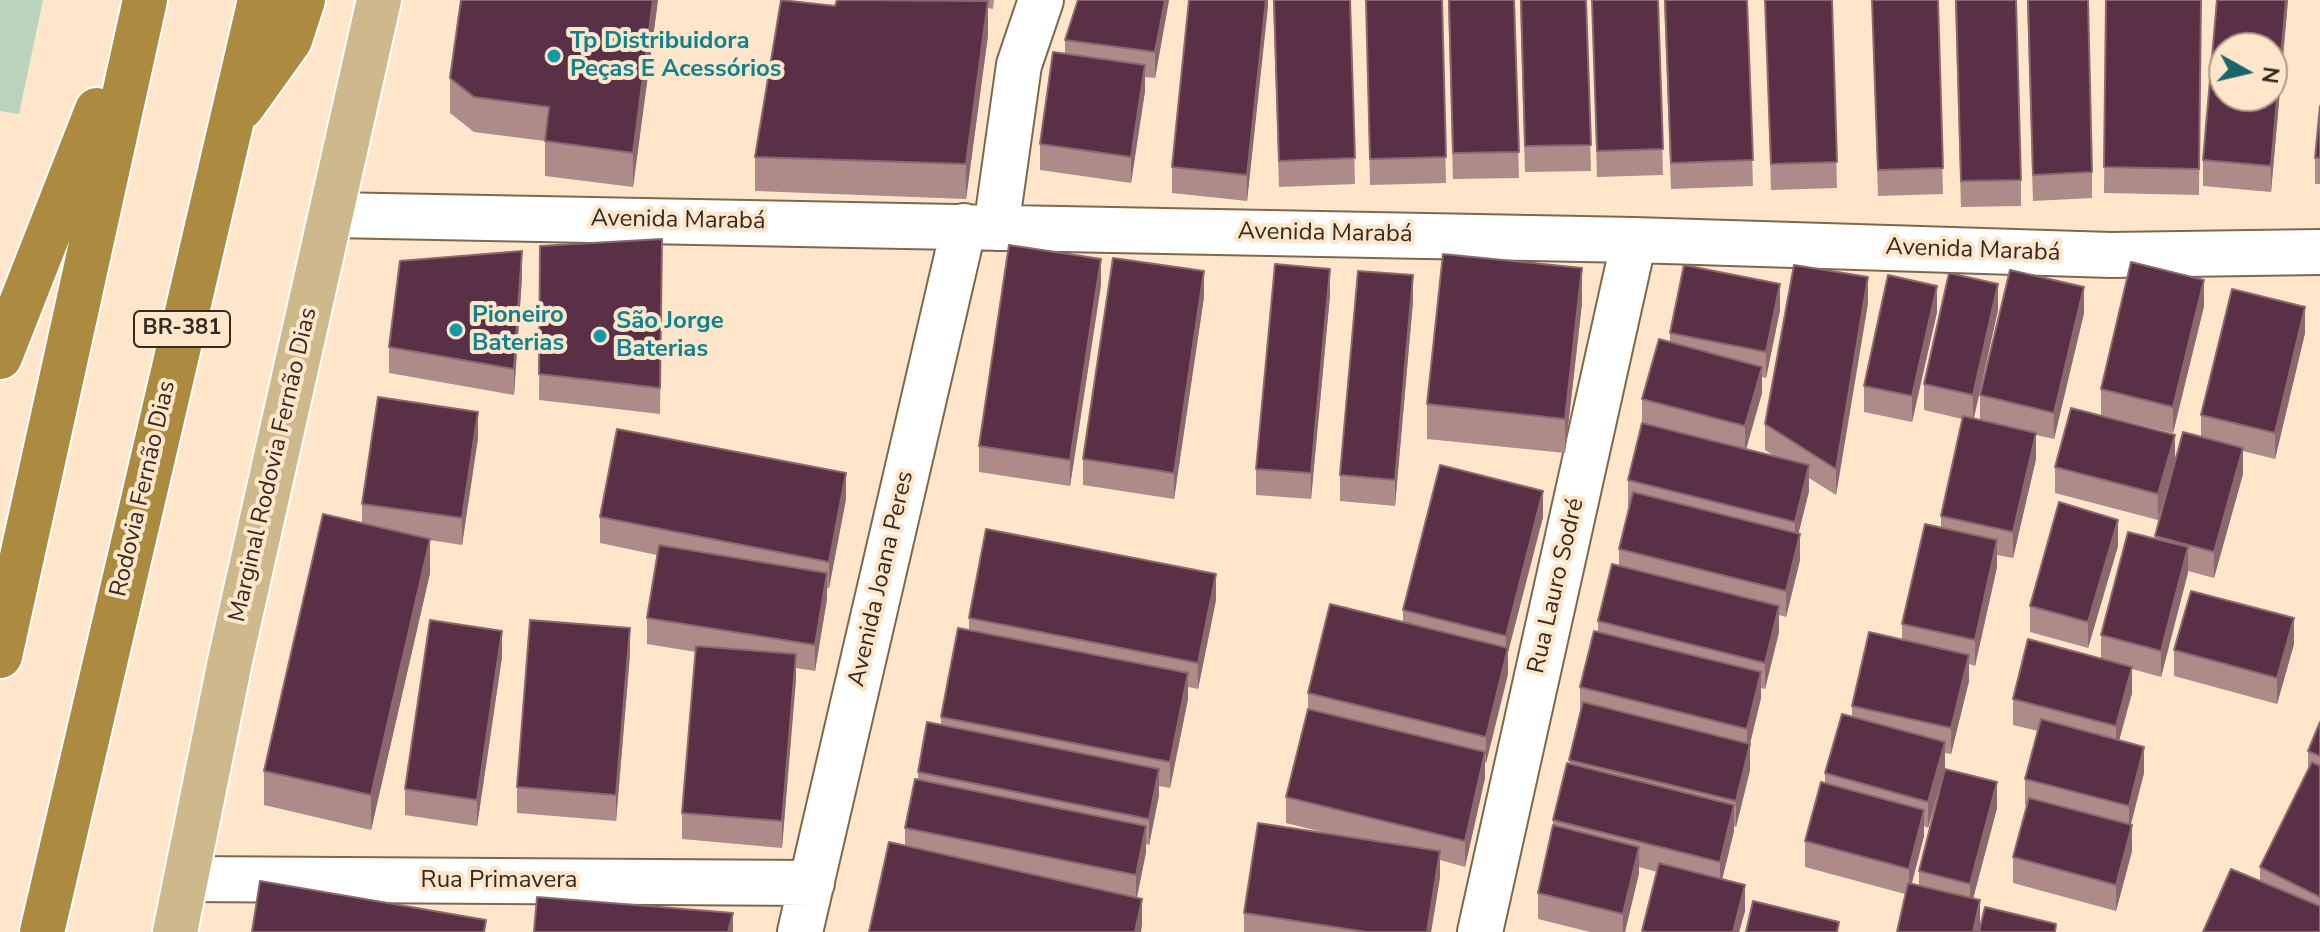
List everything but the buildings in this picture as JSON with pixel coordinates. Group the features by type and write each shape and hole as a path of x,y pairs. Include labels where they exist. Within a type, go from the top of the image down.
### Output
{"highway":[{"path":"0,357 142,0"},
{"path":"0,656 142,0"},
{"name":"Rodovia Fernão Dias","path":"42,932 260,0"},
{"name":"BR-381","path":"231,122 290,40 303,0"},
{"path":"72,932 104,659"}],"main road":[{"name":"Marginal Rodovia Fernão Dias","path":"175,932 230,661 379,0"}],"street":[{"name":"Avenida Joana Peres","path":"800,932 1019,65 1041,0"},
{"name":"Avenida Marabá","path":"331,215 1634,240 2111,255 2320,252"},
{"name":"Rua Lauro Sodré","path":"1480,932 1634,240"},
{"name":"Rua Primavera","path":"186,879 812,883"}],"green space":[{"path":"0,0 43,0 19,114 0,111"}],"place":[{"name":"Tp Distribuidora Peças E Acessórios","path":"554,56"},
{"name":"Pioneiro Baterias","path":"456,330"},
{"name":"São Jorge Baterias","path":"600,336"}]}
